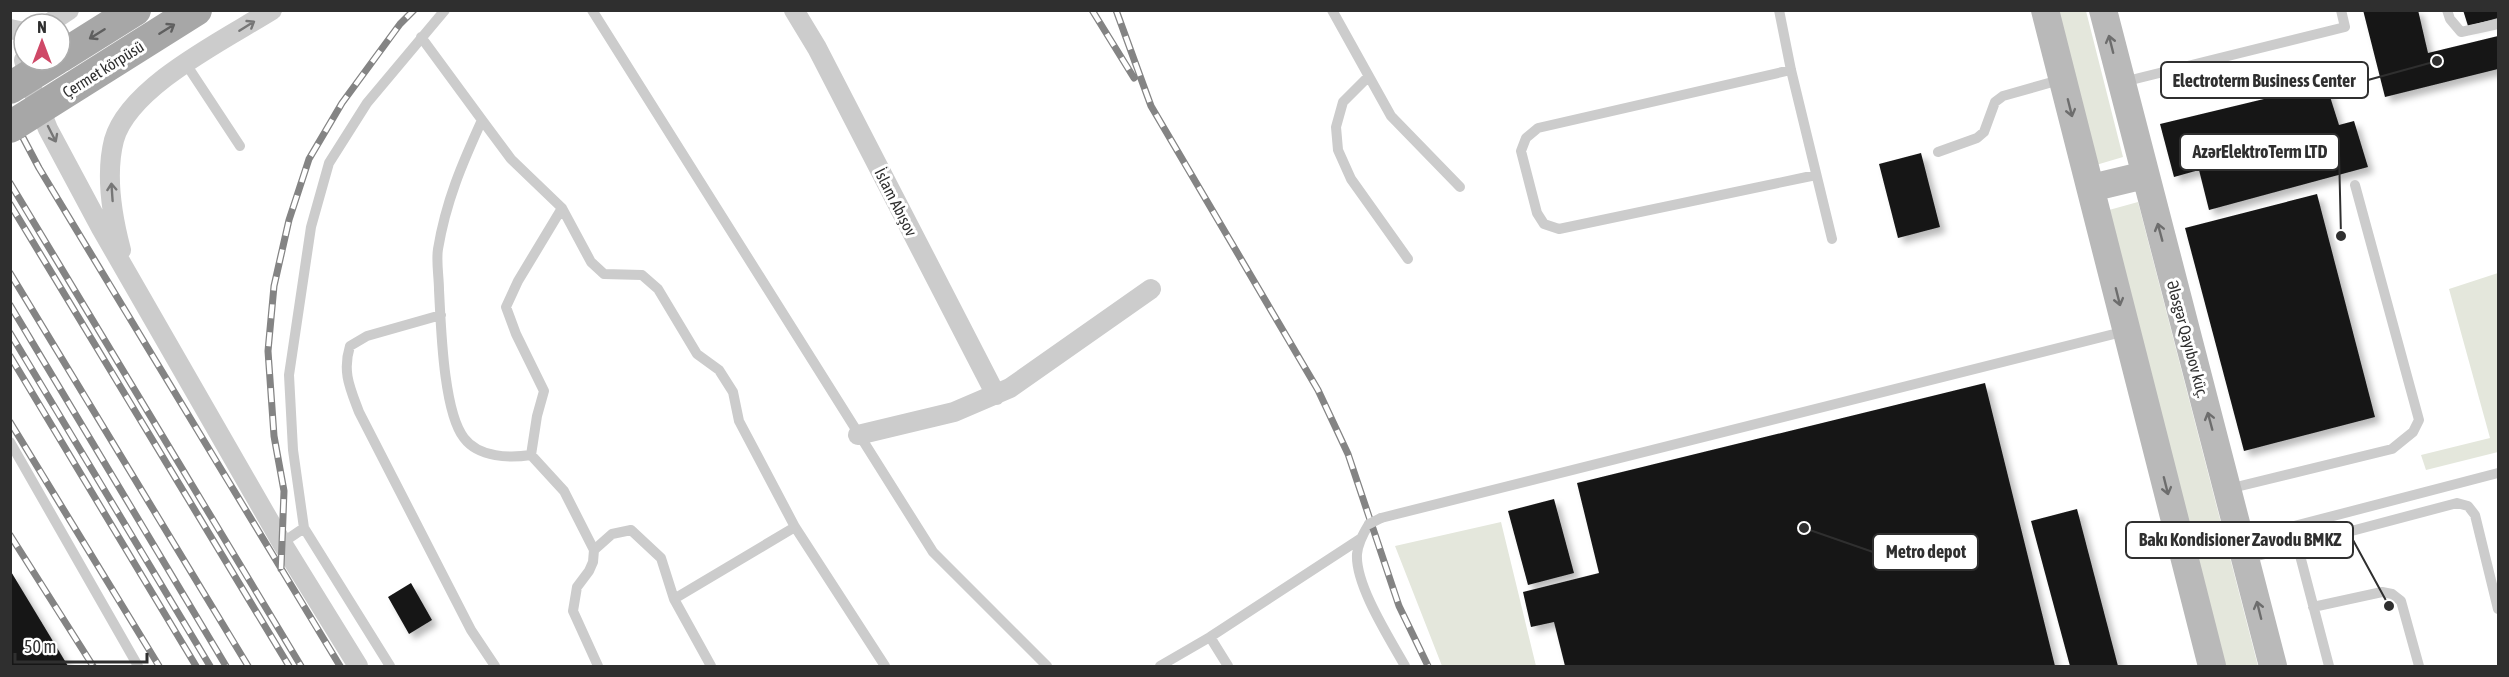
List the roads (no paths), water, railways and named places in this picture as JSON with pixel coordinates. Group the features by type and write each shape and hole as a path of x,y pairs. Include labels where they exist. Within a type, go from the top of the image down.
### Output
{"main road":[{"name":"Çermet körpüsü","path":"72,49 135,10"},
{"name":"Çermet körpüsü","path":"10,127 196,10"},
{"path":"2045,10 2212,666"},
{"name":"Ələsgər Qayıbov küç.","path":"2103,10 2273,666"},
{"name":"Çermet körpüsü","path":"10,88 36,72"},
{"path":"2091,188 2145,175"}],"street":[{"path":"126,270 114,220 110,176 114,140 128,113 155,85 272,10"},
{"name":"İslam Abışov","path":"794,10 817,48 996,395"},
{"path":"28,72 48,129 101,228 282,543 358,666"},
{"path":"858,435 954,412 996,395 1010,388 1151,289"}],"lane":[{"path":"390,666 304,528 293,450 289,375 311,227 329,162 367,103 445,10"},
{"path":"592,10 933,552 1047,666"},
{"path":"1332,10 1391,116 1460,187"},
{"path":"1779,10 1791,70 1832,239"},
{"path":"2121,83 2345,27 2341,10"},
{"path":"2447,10 2455,27 2461,32 2499,24"},
{"path":"421,37 511,159 562,208 591,262 604,274 642,275 658,289 697,354 719,369 733,392 739,421 795,527 885,666"},
{"path":"186,64 240,146"},
{"path":"1791,70 1538,128 1526,138 1521,151 1537,213 1544,224 1559,229 1816,175"},
{"path":"1368,77 1343,102 1336,127 1338,150 1351,179 1408,259"},
{"path":"1938,152 1977,138 1984,132 1995,102 2003,96 2063,79"},
{"path":"482,120 450,193 437,252 451,407 464,439 485,453 509,458 531,455"},
{"path":"2228,489 2392,449 2413,432 2419,420 2355,185"},
{"path":"531,455 537,416 544,391 516,334 506,307 518,281 562,208"},
{"path":"441,315 367,336 350,346 345,363 349,385 359,412 471,630 495,666"},
{"path":"1405,666 1362,584 1357,556 1360,539 1369,524 1381,518 2127,331"},
{"path":"10,442 138,666"},
{"path":"531,455 564,491 594,550 593,562 575,593 573,611 598,666"},
{"path":"2243,550 2499,473"},
{"path":"2243,550 2297,544 2457,503 2468,506 2475,515 2499,609"},
{"path":"674,600 795,527"},
{"path":"282,543 304,528"},
{"path":"594,550 612,534 631,530 661,558 674,600 711,666"},
{"path":"1160,666 1210,637 1360,539"},
{"path":"2297,544 2329,666"},
{"path":"2313,607 2382,592 2392,594 2401,601 2419,666"},
{"path":"1210,637 1228,666"}],"railway":[{"path":"281,569 284,491 274,436 268,351 274,286 289,220 309,159 342,103 400,24 414,10"},
{"path":"1092,10 1134,78"},
{"path":"1116,10 1151,106 1318,390 1348,454 1399,606 1428,666"},
{"path":"10,113 39,168 340,666"},
{"path":"10,183 301,666"},
{"path":"10,204 289,666"},
{"path":"10,273 248,666"},
{"path":"10,305 226,666"},
{"path":"10,333 210,666"},
{"path":"10,356 196,666"},
{"path":"10,422 159,666"},
{"path":"10,535 93,666"}],"place":[{"name":"Electroterm Business Center","path":"2437,61"},
{"name":"AzərElektroTerm LTD","path":"2341,236"},
{"name":"Metro depot","path":"1804,528"},
{"name":"Bakı Kondisioner Zavodu BMKZ","path":"2389,606"}]}
